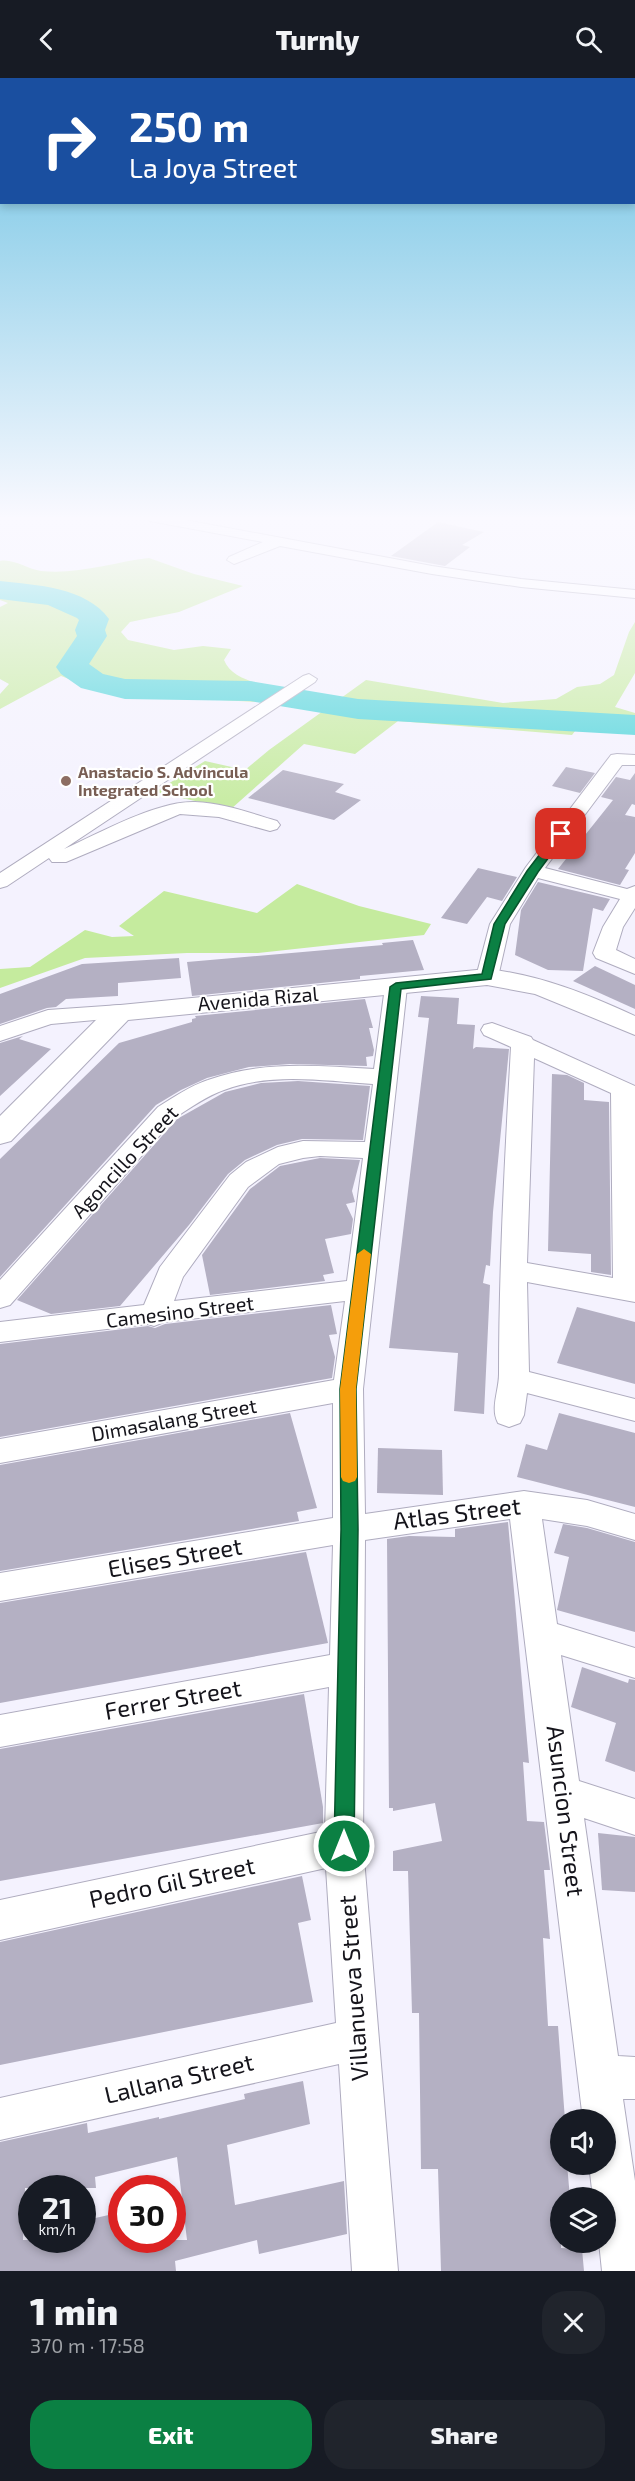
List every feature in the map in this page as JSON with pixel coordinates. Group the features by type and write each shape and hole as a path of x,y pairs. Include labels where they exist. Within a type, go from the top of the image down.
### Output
{"street":[{"path":"0,882 309,678"},
{"path":"487,977 500,924 533,871 626,759"},
{"path":"0,888 29,871 167,810 183,806 199,807 270,825"},
{"path":"533,871 634,895 613,927 604,953 635,967"},
{"name":"Avenida Rizal","path":"120,1012 487,977 513,978 540,987 635,1027"},
{"name":"Villanueva Street","path":"375,2271 344,1846 349,1529 348,1389 396,987"},
{"path":"0,1034 48,1017 120,1012"},
{"path":"0,1134 120,1012"},
{"path":"492,1029 629,1093 631,1291 513,1270"},
{"path":"508,1415 514,1379 513,1270 523,1042"},
{"name":"Agoncillo Street","path":"0,1298 167,1112 193,1096 217,1084 273,1073 385,1077"},
{"path":"154,1316 170,1274 239,1181 250,1171 265,1160 289,1150 313,1147 376,1151"},
{"name":"Camesino Street","path":"0,1332 154,1316 360,1289"},
{"path":"514,1379 635,1410"},
{"name":"Dimasalang Street","path":"0,1451 348,1389"},
{"name":"Atlas Street","path":"349,1529 524,1503 587,1513 635,1527"},
{"name":"Asuncion Street","path":"524,1503 562,1793 617,2078 608,2109"},
{"name":"Elises Street","path":"0,1587 349,1529"},
{"path":"541,1634 635,1663"},
{"name":"Ferrer Street","path":"0,1731 346,1668"},
{"path":"562,1793 635,1817"},
{"name":"Pedro Gil Street","path":"0,1920 344,1846"},
{"name":"Lallana Street","path":"0,2119 357,2039"},
{"path":"612,2175 625,2271"}],"green space":[{"path":"0,619 143,619 130,622 121,632 128,640 174,650 203,646 231,649 224,660 233,672 247,680 278,689 258,702 134,695 90,687 61,676 0,709 0,694 9,684 0,679"},
{"path":"635,622 635,673 615,707 635,713 635,729 582,722 572,735 398,721 355,754 304,744 231,809 155,792 205,761 245,770 366,680 503,703 556,699 577,687 600,684 614,675 629,632"},
{"path":"297,884 359,906 431,924 424,935 258,953 187,953 85,958 0,988 0,969 30,967 85,930 112,937 134,936 119,926 164,891 257,913"}],"building":[{"path":"566,767 595,773 580,793 552,786"},
{"path":"283,770 344,784 335,792 361,800 334,820 248,798"},
{"path":"635,773 635,805 632,804 625,815 635,817 635,853 625,869 629,870 620,885 558,869 613,800 601,797 616,777 630,780"},
{"path":"478,868 517,877 502,901 487,897 467,924 441,918"},
{"path":"538,882 610,899 603,911 593,908 583,971 548,970 515,955 521,910"},
{"path":"413,940 424,970 360,976 360,979 192,996 187,962 383,945 382,943"},
{"path":"179,958 181,978 118,983 118,996 66,999 56,1007 0,1024 0,994 82,964"},
{"path":"595,966 635,985 635,1009 573,981"},
{"path":"421,996 459,998 457,1024 475,1025 473,1049 476,1047 509,1049 490,1266 486,1265 483,1283 490,1285 484,1414 454,1411 458,1353 389,1348 429,1018 418,1017"},
{"path":"365,999 373,1028 369,1028 374,1050 373,1056 366,1057 367,1066 290,1064 249,1067 207,1078 181,1090 156,1105 0,1277 0,1159 119,1043 192,1022 195,1016"},
{"path":"23,1036 19,1039 51,1049 0,1096 0,1043"},
{"path":"552,1074 567,1075 584,1083 584,1100 609,1102 611,1275 591,1272 591,1254 548,1251"},
{"path":"298,1081 370,1086 363,1140 302,1139 277,1145 245,1160 228,1174 189,1225 120,1306 51,1314 17,1300 177,1119 225,1092 261,1083"},
{"path":"320,1158 360,1160 352,1191 355,1202 346,1204 353,1219 351,1234 325,1239 334,1273 323,1275 325,1281 210,1295 202,1255 250,1189 280,1166"},
{"path":"331,1305 337,1334 329,1335 335,1357 332,1378 0,1437 0,1344 148,1326 155,1328 165,1324"},
{"path":"577,1307 635,1322 635,1384 557,1363"},
{"path":"290,1413 317,1508 297,1512 299,1521 0,1571 0,1465"},
{"path":"559,1413 635,1433 635,1507 517,1477 526,1444 547,1450"},
{"path":"378,1448 442,1450 443,1495 377,1493"},
{"path":"508,1522 529,1763 523,1762 527,1821 544,1822 550,1870 544,1870 550,1939 543,1938 548,2026 558,2026 564,2109 550,2109 550,2175 568,2175 569,2187 550,2187 550,2253 582,2253 584,2271 441,2271 438,2169 421,2169 419,2013 412,2013 408,1871 393,1871 393,1851 442,1841 435,1803 393,1811 393,1808 389,1808 387,1539 409,1536 455,1537 455,1529"},
{"path":"563,1524 587,1528 635,1542 635,1632 557,1610 569,1557 554,1553"},
{"path":"306,1552 328,1643 0,1703 0,1603"},
{"path":"582,1667 628,1683 629,1679 635,1680 635,1772 605,1761 616,1723 571,1707"},
{"path":"304,1694 323,1807 323,1823 0,1881 0,1749"},
{"path":"598,1833 635,1837 635,1892 602,1890"},
{"path":"302,1876 311,1920 298,1923 313,2002 0,2065 0,1942"},
{"path":"303,2081 310,2124 227,2145 235,2205 344,2181 347,2234 259,2254 257,2240 175,2261 176,2271 0,2271 0,2142 87,2123 88,2133 245,2099 244,2094","holes":["177,2157 179,2175 186,2175 186,2253 108,2253 108,2215 96,2218 96,2253 18,2253 18,2175 96,2177"]}],"waterway":[{"path":"94,619 90,630 92,636 72,667 92,681 125,689 250,691 358,709 635,725"}],"slow traffic":[{"path":"349,1477 348,1389 364,1254"}],"place":[{"name":"Anastacio S. Advincula Integrated School","path":"66,781"}],"route":[{"path":"344,1846 349,1529 348,1389 396,987 487,977 500,924 533,871 561,834"}]}
